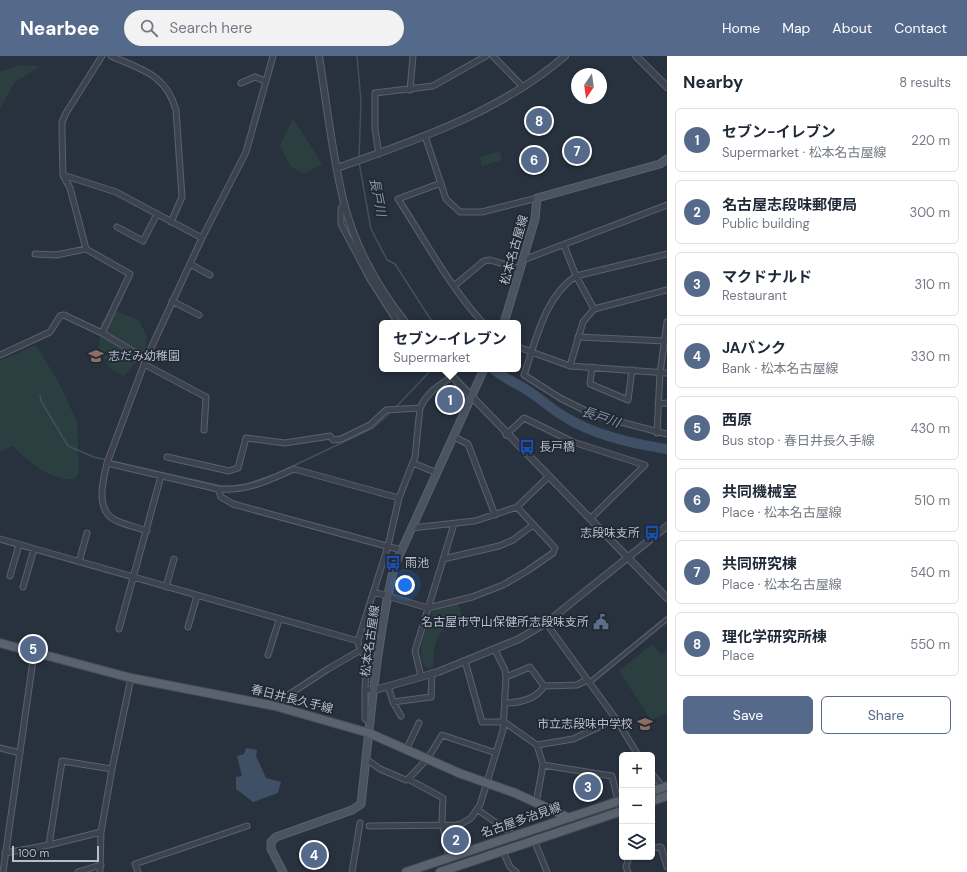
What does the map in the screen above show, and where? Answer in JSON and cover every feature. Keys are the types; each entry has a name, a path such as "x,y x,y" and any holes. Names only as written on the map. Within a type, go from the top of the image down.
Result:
{"main road":[{"path":"537,198 660,164 667,159"},
{"name":"松本名古屋線","path":"505,320 535,219 537,198"},
{"name":"松本名古屋線","path":"283,872 272,849 272,842 276,838 360,806 387,597 394,567 483,372"},
{"name":"春日井長久手線","path":"0,643 131,678 275,706 369,732 487,784 515,794 567,817"},
{"path":"655,789 665,786"},
{"path":"655,800 667,796"},
{"name":"名古屋多治見線","path":"406,872 567,817 619,801"},
{"name":"名古屋多治見線","path":"440,872 454,870 534,840 619,814"}],"street":[{"path":"111,56 150,74 162,82 173,100 177,118 182,197 171,222"},
{"path":"147,531 115,520 106,510 101,498 101,490 108,460 145,361 202,238 246,152 273,56"},
{"path":"319,56 344,204 364,256 376,279 404,320"},
{"path":"410,90 412,56"},
{"path":"379,154 375,129 375,93 410,90 433,86 486,56"},
{"path":"493,56 522,86"},
{"path":"337,168 379,154 475,114 522,86 565,56"},
{"path":"636,56 667,87"},
{"path":"86,249 70,188 63,175 62,122 99,57"},
{"path":"241,83 256,77 265,81"},
{"path":"425,136 446,199 460,212 482,212 537,198"},
{"path":"63,175 116,192 202,238"},
{"path":"440,183 398,199 454,286 470,309 480,320"},
{"path":"344,204 341,208 341,224 370,279 396,320"},
{"path":"522,260 667,205"},
{"path":"117,227 143,241 157,214"},
{"path":"564,245 576,276 594,309"},
{"path":"35,254 56,255 86,249 130,274 102,333"},
{"path":"667,254 576,276 564,283 545,312 524,375 560,398 594,415 667,434"},
{"path":"454,286 484,261 490,260 520,269"},
{"path":"190,264 210,275"},
{"path":"570,366 584,322 594,309 667,290"},
{"path":"172,301 199,315"},
{"path":"0,355 50,332 60,316 64,315 102,333 145,361 206,397 204,430"},
{"path":"657,432 660,372 667,322"},
{"path":"578,337 665,341"},
{"path":"521,348 570,366 667,373"},
{"path":"592,367 590,384 628,400 632,370"},
{"path":"446,372 471,396 506,435 667,598"},
{"path":"371,722 365,719 365,664 364,656 359,651 358,641 388,546 400,498 413,462 420,408 425,399 433,390 450,377"},
{"path":"658,404 667,403"},
{"path":"167,457 228,471 238,468 246,438 285,443 330,436 333,440 370,425 386,410 420,408"},
{"path":"506,435 524,418 573,442 644,465 590,519"},
{"path":"454,437 468,444 495,515"},
{"path":"108,460 161,476 218,489 236,490 250,487 294,469 400,498"},
{"path":"413,462 437,473"},
{"path":"119,629 161,476"},
{"path":"411,528 475,521 517,508 548,477"},
{"path":"218,489 221,497 233,504 401,550"},
{"path":"374,592 428,608 472,597 503,585 553,553 555,548 517,508"},
{"path":"421,676 415,651 454,524"},
{"path":"443,559 499,546 513,540 533,525"},
{"path":"365,689 375,690 432,674 495,650 546,623 628,557 666,530"},
{"path":"79,562 88,533"},
{"path":"0,539 278,620 358,641"},
{"path":"10,576 19,545"},
{"path":"23,587 34,549"},
{"path":"166,588 174,559"},
{"path":"188,627 197,596"},
{"path":"544,686 577,685 589,681 667,619"},
{"path":"268,655 278,620"},
{"path":"546,623 616,719 636,752"},
{"path":"369,826 443,826 461,824 478,810 487,784 504,722 506,677 505,670 495,650"},
{"path":"275,706 279,701 359,651"},
{"path":"3,872 3,852 20,754 34,653"},
{"path":"465,661 482,722 504,722 537,746 543,765 536,803"},
{"path":"506,677 530,667 544,686"},
{"path":"393,702 431,698 432,674"},
{"path":"100,872 101,832 112,768 131,678"},
{"path":"388,686 393,702 401,716"},
{"path":"506,703 520,703 541,691 544,686"},
{"path":"537,746 573,739 616,719"},
{"path":"407,748 419,723"},
{"path":"408,779 428,758 442,735 496,753"},
{"path":"0,748 20,754"},
{"path":"49,845 62,760 112,768"},
{"path":"366,760 380,769 406,780 408,779 443,798 443,826 449,858"},
{"path":"543,765 612,776 619,798"},
{"path":"655,777 665,786"},
{"path":"478,810 515,836"},
{"path":"352,872 360,823"},
{"path":"138,872 135,864 247,826"},
{"path":"3,852 49,845 101,832"},
{"path":"534,840 547,872"},
{"path":"655,848 661,847 667,867"},
{"path":"503,851 510,867 516,872"},
{"path":"628,872 626,867 629,860"},
{"path":"78,872 100,865"}],"green space":[{"path":"19,65 40,66 14,83 0,109 0,72"},
{"path":"293,118 322,164 304,174 290,166 280,146"},
{"path":"500,151 502,160 482,166 480,157"},
{"path":"116,311 139,320 147,337 144,358 133,365 124,376 109,368 99,348 101,321"},
{"path":"36,345 60,385 77,422 79,472 75,479 66,479 49,474 33,464 12,446 0,452 0,361"},
{"path":"456,604 459,605 462,619 445,629 438,637 433,667 427,668 423,663 421,649 425,632 433,611"},
{"path":"652,644 662,655 667,651 667,713 651,720 619,671"}],"water":[{"path":"246,748 257,750 256,756 266,778 281,782 278,793 253,802 236,789 236,777 242,776 237,756 244,754"}],"waterway":[{"name":"長戸川","path":"357,56 361,101 359,158"},
{"name":"長戸川","path":"359,162 371,229 387,260 395,264 431,320"},
{"path":"396,407 429,372"},
{"name":"長戸川","path":"497,372 532,393 560,414 588,429 614,438 667,449"},
{"path":"40,395 41,401 68,446 94,457 221,486 246,484 276,474 373,428 392,411"}],"place":[{"name":"理化学研究所棟","path":"539,121"},
{"name":"共同研究棟","path":"577,151"},
{"name":"共同機械室","path":"534,160"},
{"name":"志だみ幼稚園","path":"96,356"},
{"name":"セブン-イレブン","path":"450,400"},
{"name":"長戸橋","path":"527,447"},
{"name":"志段味支所","path":"652,533"},
{"name":"雨池","path":"393,563"},
{"name":"名古屋市守山保健所志段味支所","path":"601,622"},
{"name":"西原","path":"33,649"},
{"name":"市立志段味中学校","path":"645,724"},
{"name":"マクドナルド","path":"588,787"},
{"name":"名古屋志段味郵便局","path":"456,840"},
{"name":"JAバンク","path":"314,855"}]}
